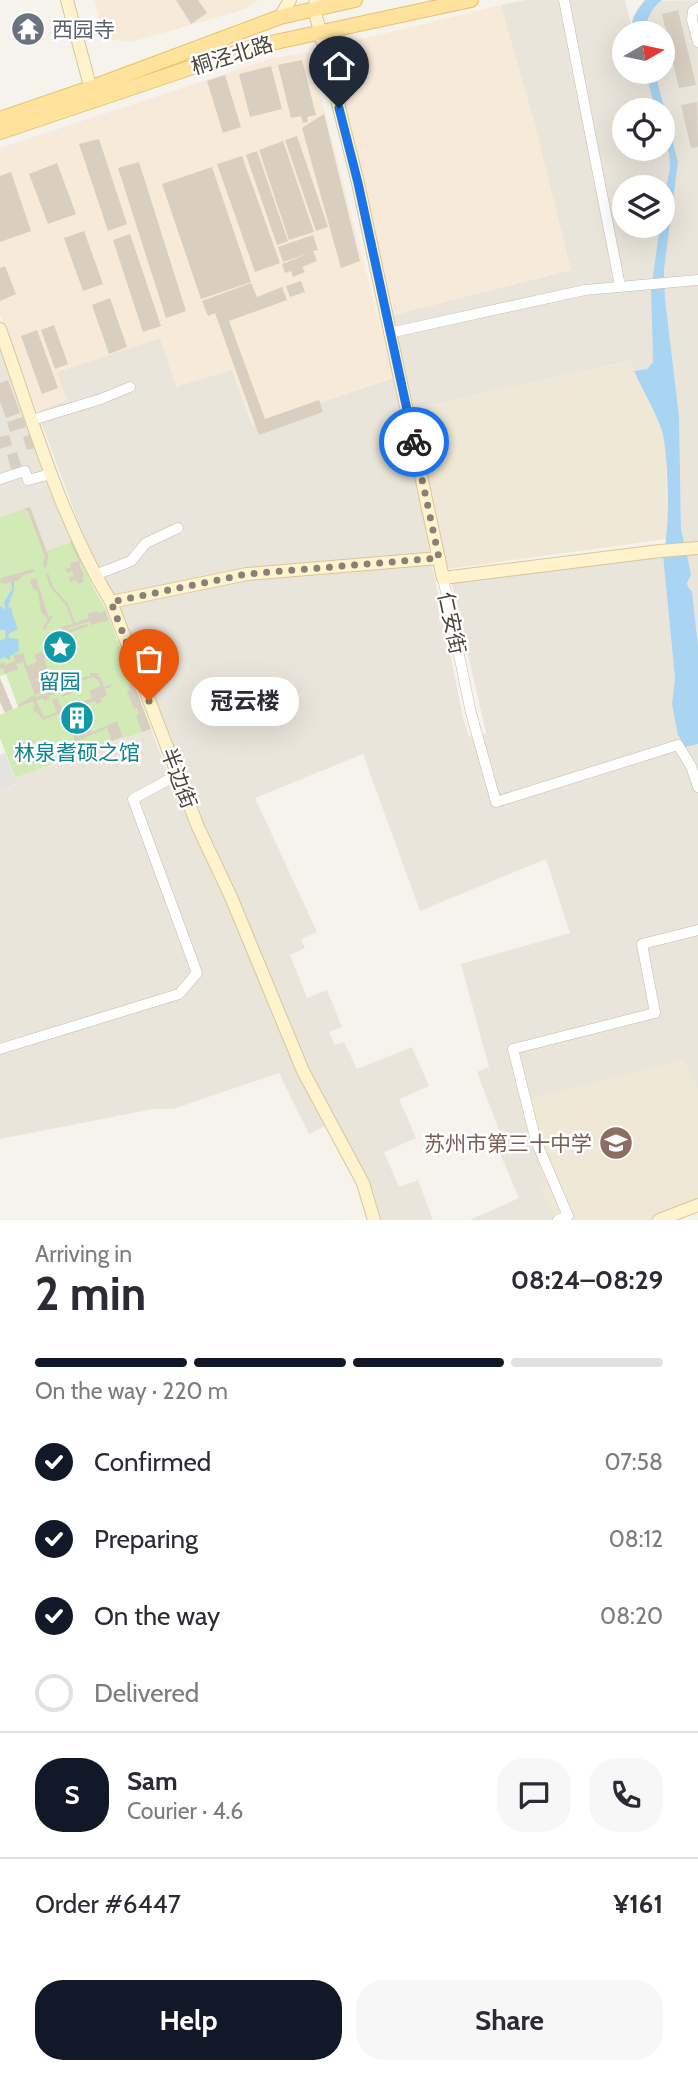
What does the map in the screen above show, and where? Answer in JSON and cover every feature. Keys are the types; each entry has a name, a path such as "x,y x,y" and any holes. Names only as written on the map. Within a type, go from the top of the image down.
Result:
{"main road":[{"name":"桐泾北路","path":"0,132 280,17 315,4 355,0"},
{"name":"桐泾北路","path":"0,119 252,47 471,0"}],"street":[{"path":"67,0 92,94"},
{"path":"280,17 290,0"},
{"path":"564,0 620,286"},
{"name":"仁安街","path":"315,4 319,32 358,183 471,713 496,802 678,745 691,766 698,788"},
{"path":"698,8 693,11 692,20 698,42"},
{"path":"390,333 585,290 698,280"},
{"name":"半边街","path":"0,329 51,474 95,575 111,602 198,827 231,897 303,1072 363,1183 374,1220"},
{"path":"32,420 101,399 130,387"},
{"path":"0,479 25,471 28,480 51,474"},
{"path":"95,575 131,561 146,543 178,528"},
{"path":"443,578 695,548"},
{"path":"111,602 247,574 439,558"},
{"path":"0,1049 179,994 197,972 133,799 177,775"},
{"path":"558,1220 568,1216 536,1141 513,1049 655,1013 642,944 698,930"},
{"path":"659,1220 698,1205"}],"shaded area":[{"path":"94,0 259,0 246,9 131,42 105,39"},
{"path":"525,0 625,0 630,21 612,21 612,84 648,84 653,98 612,98 612,161 670,161 669,175 612,175 612,238 658,238 651,289 653,362 647,369 634,371 629,361 414,409 393,315 571,270 501,5"},
{"path":"698,0 698,647 687,582 690,574 681,529 679,416 664,270 668,238 675,238 678,162 675,150 675,98 662,98 658,84 676,84 676,21 648,21 651,12 661,1"},
{"path":"501,5 535,125 571,270 393,315 329,47"},
{"path":"309,52 394,378 252,426 232,370 176,387 160,338 57,372 67,400 37,411 0,314 0,148 270,59"},
{"path":"160,338 232,370 252,425 394,378 422,498 430,556 247,570 112,598 95,567 37,411 67,400 56,372"},
{"path":"0,343 77,540 46,551 30,508 0,517"},
{"path":"630,361 661,428 666,447 667,539 448,569 444,562 414,409"},
{"path":"663,556 675,678 672,704 685,747 698,744 698,1090 683,1060 521,1101 546,1186 541,1189 557,1220 470,1220 519,1198 493,1137 500,1133 477,1072 489,1067 461,964 570,933 546,859 420,911 363,754 255,798 317,932 301,939 305,948 290,955 307,998 327,990 342,1027 329,1032 335,1045 344,1042 357,1069 412,1047 429,1086 399,1099 416,1138 384,1152 399,1187 418,1180 433,1220 367,1220 362,1200 371,1197 333,1122 309,1134 279,1073 173,1109 153,1109 0,1139 0,790 16,785 15,778 151,729 169,777 216,882 255,960 199,826 116,608 250,577 432,564 469,737 486,733 451,580"},
{"path":"5,753 17,784 0,790 0,755"},
{"name":"苏州市第三十中学","path":"683,1060 698,1090 698,1202 651,1220 557,1220 540,1190 546,1186 520,1101"}],"green space":[{"name":"留园","path":"30,507 46,551 77,540 92,585 106,610 151,729 15,778 0,738 0,715 18,707 6,674 0,676 0,517"}],"water":[{"path":"645,0 662,0 648,21 633,21"},
{"path":"648,84 658,84 662,98 653,98"},
{"path":"675,150 678,162 675,185 675,175 669,175 670,161 675,161"},
{"path":"658,238 668,238 664,270 665,298 679,416 681,529 691,574 687,583 692,592 698,647 698,744 685,747 678,735 672,704 675,678 663,556 668,512 664,443 662,431 634,371 647,369 653,362 651,289"},
{"path":"11,580 14,580 14,590 8,606 12,609 18,629 8,635 9,638 18,639 19,651 10,656 10,660 4,657 0,659 0,640 5,639 6,631 0,631 0,606 6,610 4,602 12,589"}],"building":[{"path":"176,0 198,0 207,13 191,24"},
{"path":"678,10 696,85 679,88 676,75 676,21 664,21 662,14"},
{"path":"302,60 316,115 307,117 308,122 303,123 301,116 291,118 278,65"},
{"path":"271,66 282,109 250,117 239,74"},
{"path":"225,75 241,127 223,133 207,81"},
{"path":"697,102 698,147 691,148 681,105"},
{"path":"324,114 360,261 341,268 302,128"},
{"path":"297,136 328,227 316,231 285,140"},
{"path":"99,139 127,224 108,231 79,144"},
{"path":"283,141 314,232 289,240 259,150"},
{"path":"257,151 288,241 277,245 246,155"},
{"path":"242,156 280,263 255,272 217,164"},
{"path":"139,162 186,311 166,318 118,168"},
{"path":"57,163 76,214 48,224 29,174"},
{"path":"212,167 251,282 201,299 162,184"},
{"path":"11,172 31,231 0,242 0,176"},
{"path":"84,231 103,284 83,291 64,238"},
{"path":"130,234 161,326 143,332 113,240"},
{"path":"313,235 318,250 313,251 317,261 302,267 305,272 293,277 291,271 285,273 282,264 310,253 283,262 278,247"},
{"path":"5,266 16,294 0,301 0,268"},
{"path":"301,281 305,292 290,297 286,286"},
{"path":"251,283 257,297 282,287 287,300 229,321 265,419 319,400 323,412 259,435 215,313 208,316 202,301"},
{"path":"110,298 127,347 109,354 92,305"},
{"path":"54,325 68,364 55,369 41,330"},
{"path":"37,330 58,388 42,394 21,336"},
{"path":"8,380 20,413 6,418 0,402 0,383"},
{"path":"23,417 26,427 10,432 7,422"},
{"path":"31,434 36,448 27,450 23,437"},
{"path":"9,435 12,445 0,449 0,437"},
{"path":"17,452 22,468 12,472 7,455"},
{"path":"30,507 48,555 47,566 44,568 45,557 28,511 24,509"},
{"path":"77,540 82,562 79,564 84,576 84,582 78,584 76,580 70,582 69,578 74,576 72,571 67,573 65,569 71,567 70,563 79,561 70,542"},
{"path":"33,569 34,572 23,575 19,580 5,584 0,582 1,578"},
{"path":"48,573 53,587 68,604 75,623 89,618 87,614 97,611 105,611 109,620 91,625 90,621 67,629 87,624 88,626 67,634 73,650 63,653 61,664 58,645 50,648 47,638 57,634 62,650 70,648 61,627 73,624 66,605 50,587 46,574"},
{"path":"36,578 49,618 53,616 44,631 43,627 48,620 41,612 38,592 33,589 30,580"},
{"path":"44,651 47,658 44,659 55,688 62,685 63,688 51,692 50,689 35,695 23,662 16,664 18,669 5,674 3,668 0,669 0,664 15,661 13,655 23,653 27,666 37,662 34,655"},
{"path":"63,671 68,677 76,679 90,676 90,673 98,673 97,676 101,678 104,687 112,684 105,689 107,696 100,698 102,702 97,704 95,701 81,706 92,732 117,721 123,737 112,741 107,728 75,742 63,712 43,720 35,713 33,701 19,707 18,704 28,698 56,690 50,698 36,701 44,717 57,712 52,700 57,698 62,710 92,698 89,691 101,686 93,677 81,681 66,678 60,683 58,681 64,675"},
{"path":"0,678 13,709 5,713 0,702"},
{"path":"133,682 151,729 142,732 136,715 139,714 137,708 134,709 127,691 131,690 128,684"},
{"path":"74,684 77,691 62,697 62,689"}],"way so far":[{"path":"149,701 111,602 247,574 439,558 414,442"}],"place":[{"name":"西园寺","path":"28,29"},
{"name":"留园","path":"60,647"},
{"name":"冠云楼","path":"149,701"},
{"name":"林泉耆硕之馆","path":"77,718"},
{"name":"苏州市第三十中学","path":"616,1143"}],"route":[{"path":"339,108 358,183 414,442"}]}
